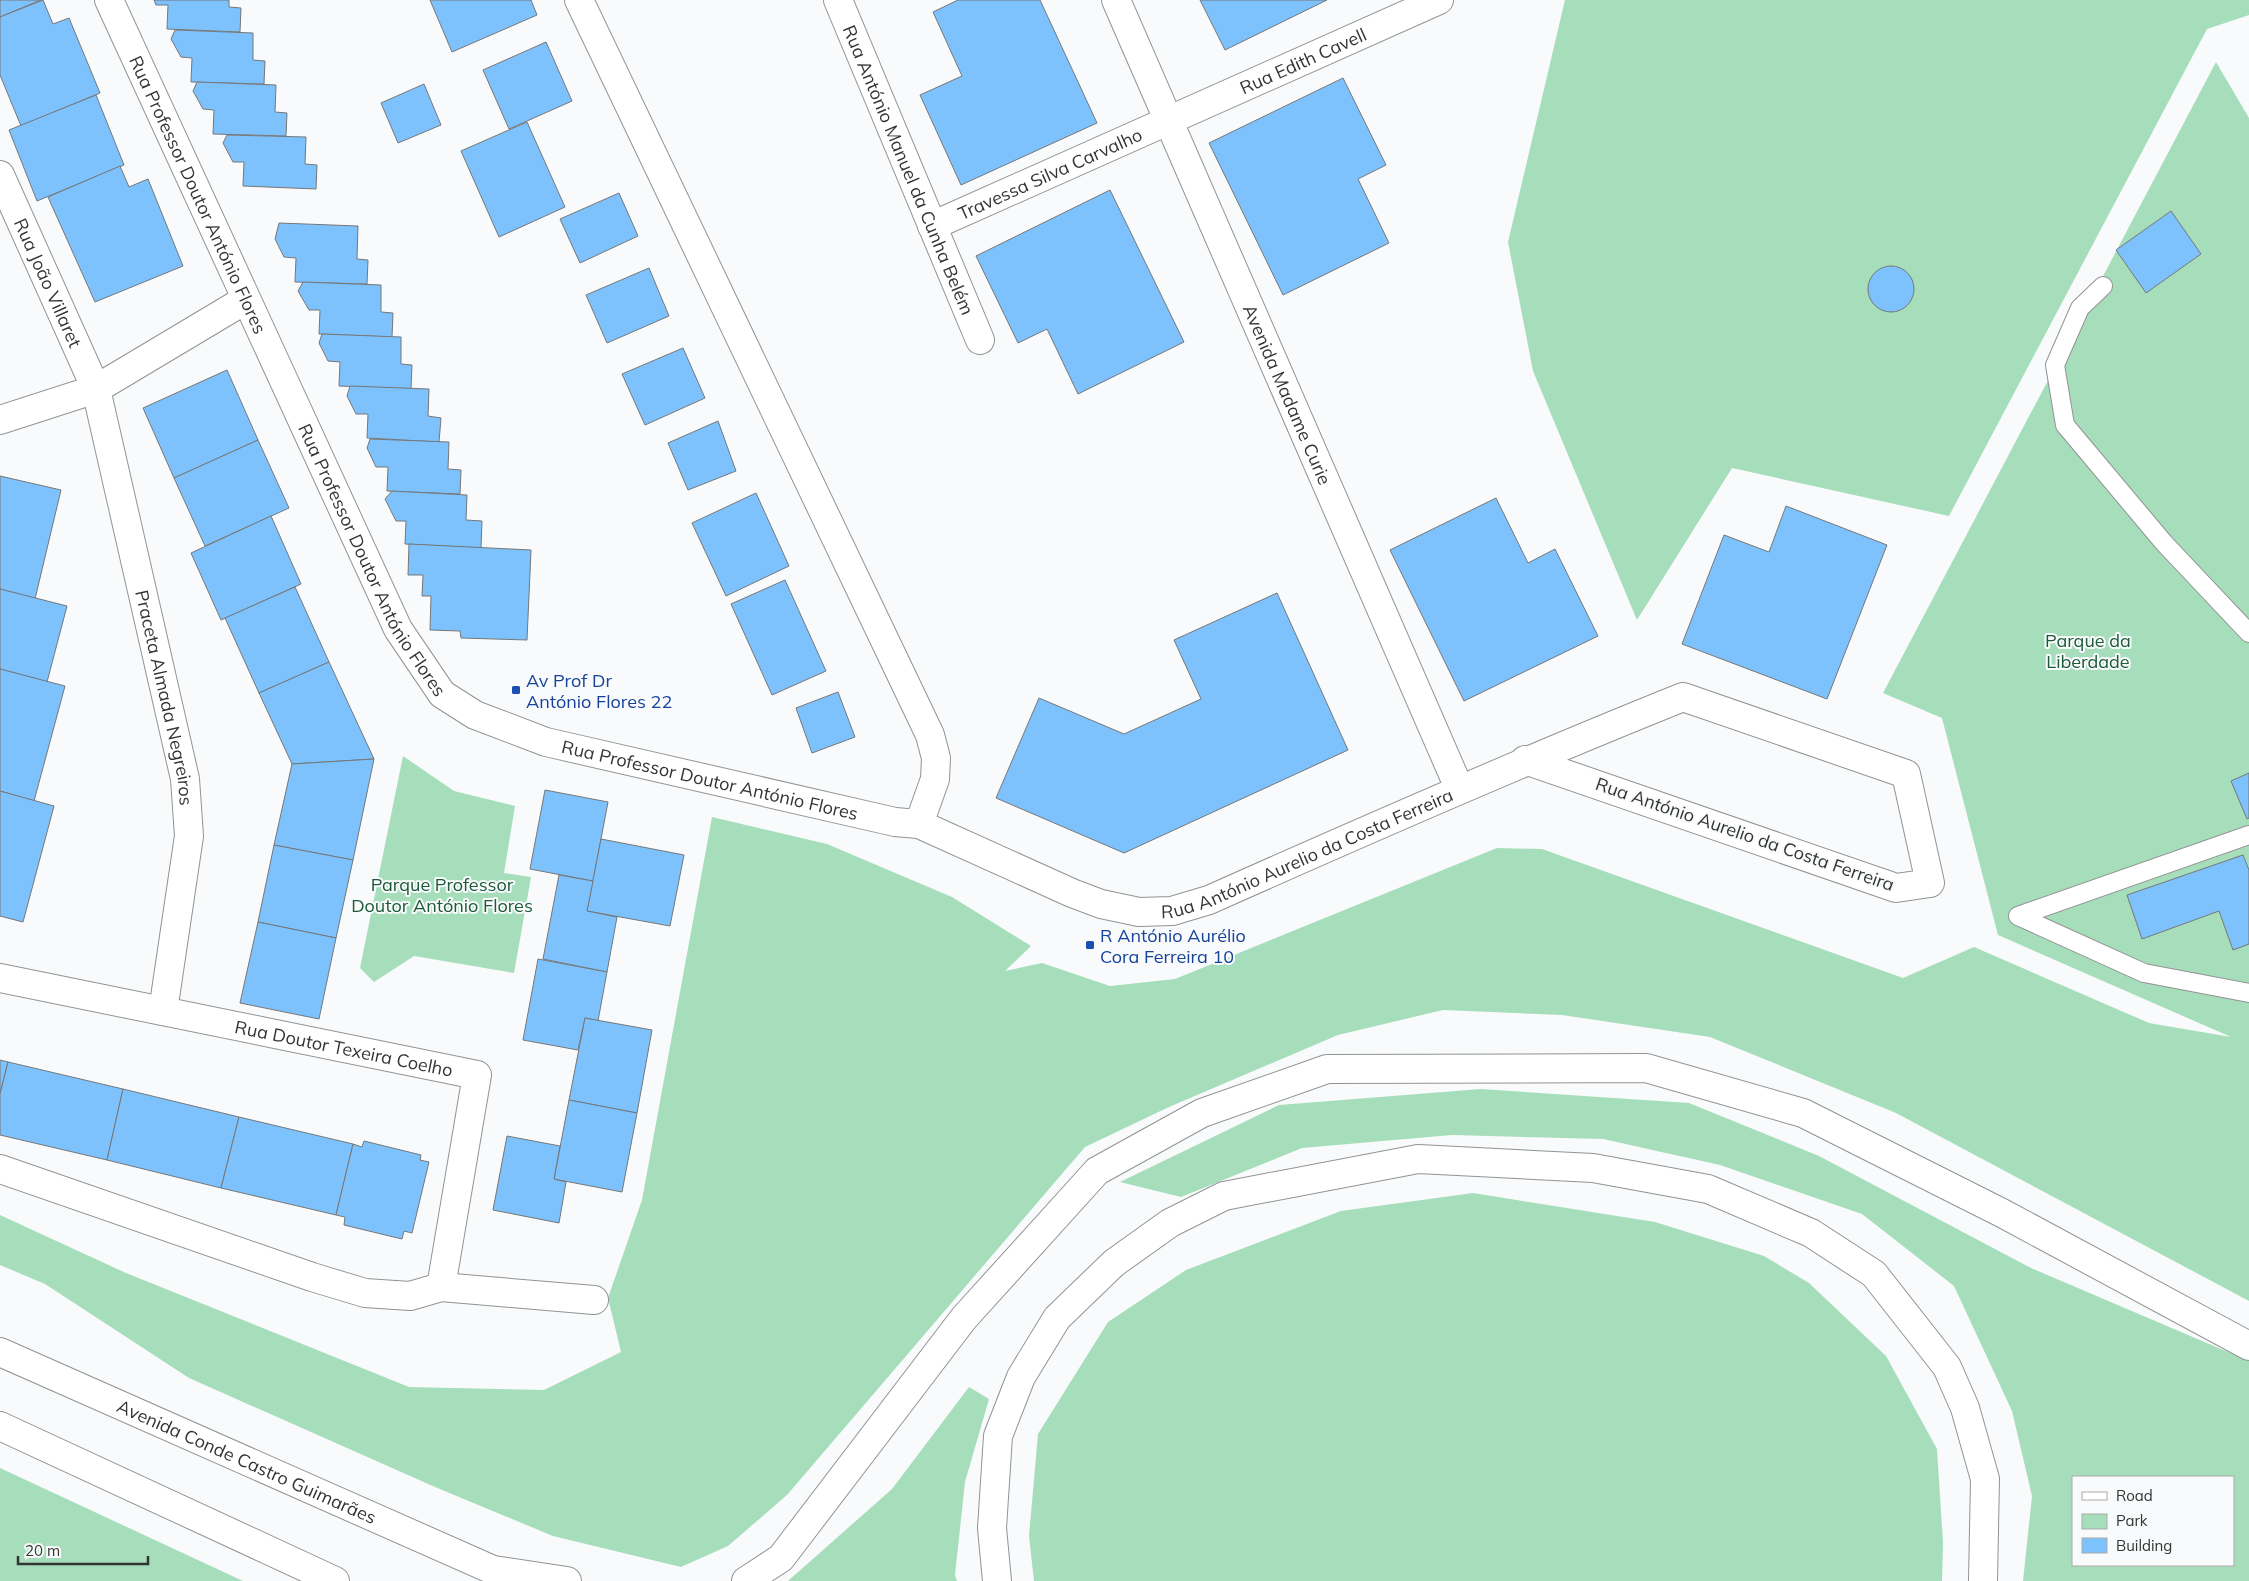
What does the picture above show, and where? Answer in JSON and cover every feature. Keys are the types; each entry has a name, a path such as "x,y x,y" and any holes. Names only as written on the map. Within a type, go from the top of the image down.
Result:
{"main road":[{"name":"Rua Professor Doutor António Flores","path":"109,0 245,300 398,629 442,694 476,715 546,742 895,822 919,824"},
{"path":"579,0 930,735 936,758 935,779 919,824"},
{"name":"Rua António Manuel da Cunha Belém","path":"838,0 980,340"},
{"name":"Avenida Madame Curie","path":"1116,0 1459,788"},
{"name":"Rua Edith Cavell","path":"1167,119 1439,0"},
{"name":"Travessa Silva Carvalho","path":"932,226 1167,119"},
{"name":"Rua João Villaret","path":"0,175 96,389"},
{"path":"0,420 96,389 245,300"},
{"name":"Praceta Almada Negreiros","path":"96,389 185,779 189,836 164,1011"},
{"name":"Rua António Aurelio da Costa Ferreira","path":"919,824 1072,893 1101,904 1139,912 1172,911 1209,900 1459,788 1525,760 1683,697 1906,774 1930,883 1896,888 1525,760"},
{"name":"Rua Doutor Texeira Coelho","path":"0,978 477,1075 441,1287"},
{"path":"746,1581 781,1558 964,1318 1097,1172 1202,1113 1327,1069 1646,1068 1803,1113 2010,1218 2249,1346"},
{"path":"997,1581 992,1528 998,1436 1021,1377 1057,1318 1114,1263 1170,1223 1224,1196 1418,1159 1593,1168 1708,1189 1810,1233 1874,1274 1947,1367 1965,1408 1985,1479 1983,1581"},
{"path":"0,1169 312,1277 364,1293 410,1296 441,1287 594,1300"},
{"name":"Avenida Conde Castro Guimarães","path":"0,1352 518,1581"},
{"path":"0,1426 336,1581"},
{"path":"493,1570 567,1581"}],"lane":[{"path":"2103,286 2080,308 2055,365 2065,425 2164,544 2249,633"},
{"path":"2249,835 2018,916 2144,973 2249,993"}],"green space":[{"path":"1565,0 2249,0 2249,15 2207,29 1949,516 1732,468 1637,620 1533,371 1508,242"},
{"name":"Parque da Liberdade","path":"2216,62 2249,118 2249,1301 1896,1113 1710,1037 1562,1015 1443,1010 1338,1035 1169,1107 1085,1147 787,1495 728,1546 681,1567 553,1536 435,1487 189,1378 45,1284 0,1265 0,1215 126,1273 409,1387 544,1390 621,1352 608,1298 642,1200 712,817 827,844 952,897 1031,946 1005,971 1042,963 1110,986 1175,979 1497,848 1542,849 1903,978 1974,947 2149,1023 2231,1037 1998,935 1942,718 1883,693"},
{"name":"Parque Professor Doutor António Flores","path":"403,756 454,791 515,806 504,873 531,877 514,973 414,956 374,982 360,968"},
{"path":"1481,1089 1689,1103 1819,1156 2031,1268 2249,1361 2249,1581 2023,1581 2032,1496 2012,1411 1954,1286 1862,1214 1720,1165 1603,1139 1452,1135 1302,1148 1181,1197 1120,1182 1279,1105"},
{"path":"1473,1193 1655,1222 1764,1256 1809,1283 1886,1356 1937,1449 1943,1543 1942,1581 1034,1581 1029,1536 1038,1434 1108,1322 1186,1270 1341,1211"},
{"path":"969,1387 989,1399 965,1482 955,1575 957,1581 788,1581 892,1489"},
{"path":"0,1468 243,1581 0,1581"}],"building":[{"path":"0,0 41,0 0,17"},
{"path":"43,0 53,24 69,18 100,93 21,126 0,75 0,17"},
{"path":"154,0 229,0 229,7 241,8 240,32 167,29 168,5 156,5"},
{"path":"430,0 531,0 537,15 452,52"},
{"path":"958,0 1040,0 1097,123 961,185 920,95 962,76 933,12"},
{"path":"1200,0 1327,0 1225,50"},
{"path":"175,30 253,33 253,60 265,61 264,84 191,82 192,58 181,57 171,39"},
{"path":"546,42 572,101 509,129 483,70"},
{"path":"1343,78 1386,165 1358,179 1389,243 1283,295 1209,143"},
{"path":"197,82 276,85 275,112 287,113 286,136 213,134 214,110 203,109 193,91"},
{"path":"424,84 441,125 398,143 381,103"},
{"path":"96,95 124,165 37,201 9,130"},
{"path":"527,122 565,207 499,237 461,151"},
{"path":"227,135 306,137 305,164 317,165 316,189 243,186 244,162 233,162 223,143"},
{"path":"120,166 129,187 148,179 183,266 95,302 48,197"},
{"path":"1110,190 1184,342 1078,394 1047,329 1018,343 976,256"},
{"path":"619,193 638,236 580,263 560,219"},
{"path":"2171,211 2201,254 2146,293 2116,250"},
{"path":"279,223 358,226 357,259 368,260 367,284 295,282 296,258 284,257 275,239"},
{"path":"1896,266 1908,272 1913,280 1913,298 1908,306 1900,311 1886,312 1874,306 1869,298 1868,284 1874,272 1882,267"},
{"path":"649,268 669,316 607,343 586,295"},
{"path":"303,282 381,285 381,312 393,313 392,337 319,334 320,310 309,310 298,291"},
{"path":"322,334 401,337 401,364 412,365 411,389 339,386 340,362 328,361 319,343"},
{"path":"683,348 705,398 645,425 622,374"},
{"path":"227,370 258,440 174,478 143,408"},
{"path":"350,386 429,389 428,416 441,418 439,442 367,438 368,414 356,414 347,396"},
{"path":"718,421 736,471 688,490 668,443"},
{"path":"370,439 449,442 448,469 461,470 460,494 387,491 388,467 376,467 367,448"},
{"path":"258,440 289,508 205,546 174,478"},
{"path":"0,476 61,490 35,599 0,589"},
{"path":"392,491 467,495 466,520 482,521 481,548 405,544 406,521 396,521 385,499"},
{"path":"756,493 789,566 726,596 692,523"},
{"path":"1496,498 1528,563 1555,549 1598,636 1464,701 1390,550"},
{"path":"1786,506 1887,545 1827,699 1682,644 1724,535 1769,552"},
{"path":"271,516 301,584 221,620 191,553"},
{"path":"409,544 531,550 527,640 461,638 460,631 430,630 431,596 422,596 423,575 408,575"},
{"path":"785,580 826,671 772,695 731,604"},
{"path":"295,587 329,662 259,693 225,618"},
{"path":"0,589 67,606 47,682 0,669"},
{"path":"1277,593 1348,750 1124,853 996,798 1039,698 1124,734 1201,699 1174,640"},
{"path":"329,662 374,759 292,764 259,693"},
{"path":"0,669 65,686 34,801 0,791"},
{"path":"838,692 855,737 812,753 796,708"},
{"path":"374,759 353,860 274,845 292,764"},
{"path":"2249,773 2249,818 2247,819 2231,781"},
{"path":"545,790 608,802 593,881 530,869"},
{"path":"0,791 54,806 23,922 0,916"},
{"path":"601,839 684,855 670,926 587,911"},
{"path":"274,845 353,860 336,938 258,922"},
{"path":"2243,855 2249,870 2249,944 2233,950 2219,911 2142,939 2127,895"},
{"path":"559,875 593,881 587,911 617,917 607,972 543,959"},
{"path":"258,922 336,938 319,1019 240,1003"},
{"path":"538,959 607,972 598,1021 585,1018 578,1050 523,1040"},
{"path":"585,1018 652,1030 637,1113 569,1100"},
{"path":"0,1060 8,1062 0,1094"},
{"path":"8,1062 123,1089 107,1160 0,1135 0,1094"},
{"path":"123,1089 239,1117 221,1188 107,1160"},
{"path":"569,1100 637,1113 622,1192 554,1179"},
{"path":"239,1117 353,1144 336,1215 221,1188"},
{"path":"507,1136 560,1146 554,1179 566,1182 559,1223 493,1210"},
{"path":"364,1141 421,1155 420,1160 429,1162 412,1233 404,1231 402,1239 344,1225 345,1217 336,1215 353,1144 362,1147"}],"place":[{"name":"Av Prof Dr António Flores 22","path":"516,690"},
{"name":"R António Aurélio Cora Ferreira 10","path":"1090,945"}]}
